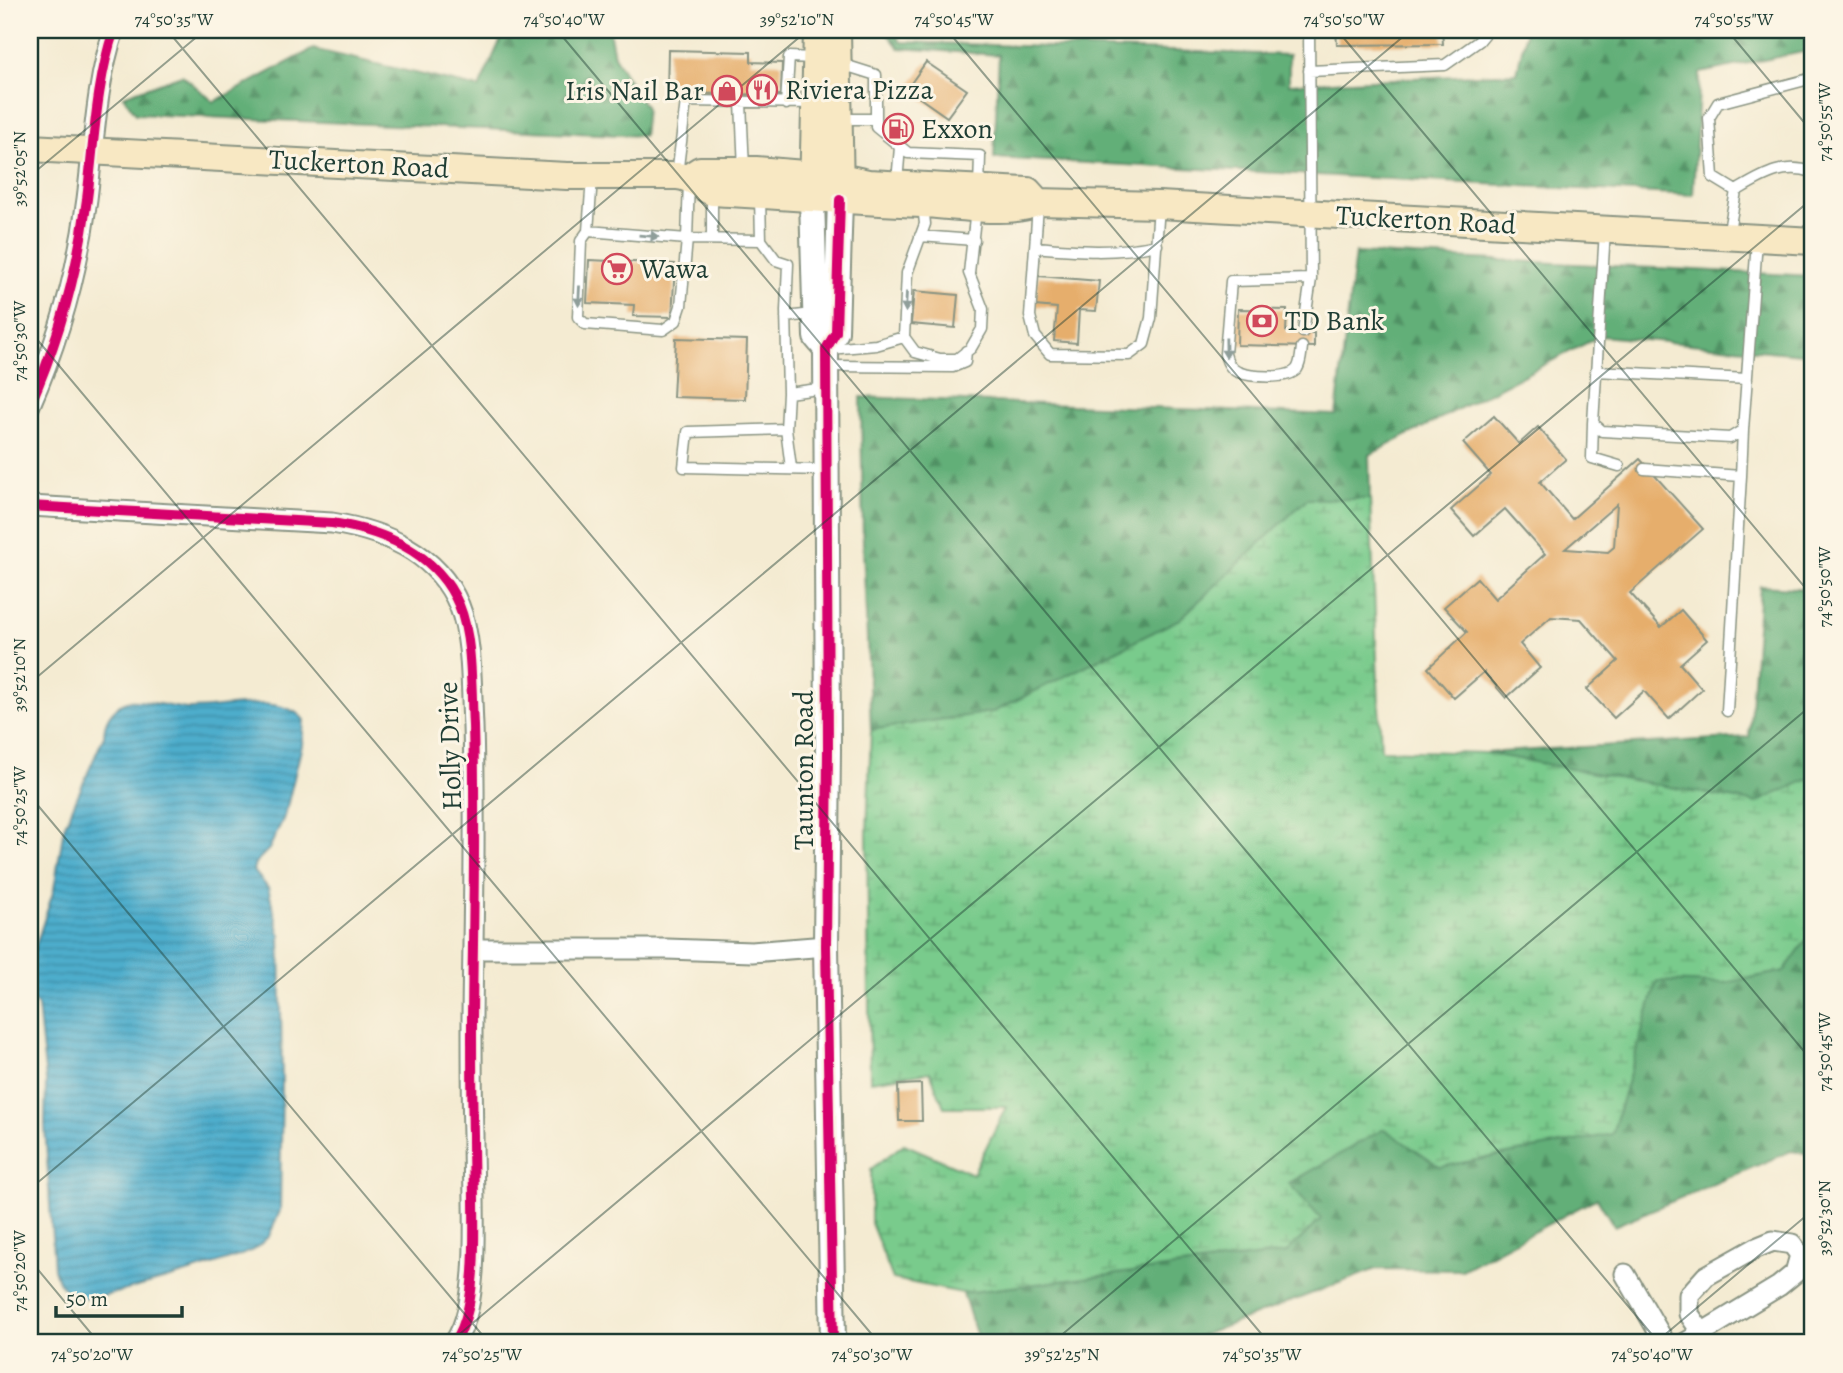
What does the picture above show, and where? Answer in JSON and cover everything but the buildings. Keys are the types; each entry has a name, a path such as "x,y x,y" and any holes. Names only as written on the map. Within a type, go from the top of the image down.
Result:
{"main road":[{"path":"817,30 828,60 839,120 840,189"},
{"path":"813,187 817,103 837,30"},
{"name":"Tuckerton Road","path":"30,148 567,176 593,174 683,177 700,170 744,169 813,187 840,189 922,204 977,198"},
{"name":"Tuckerton Road","path":"683,177 712,192 760,195 813,187"},
{"name":"Tuckerton Road","path":"840,189 867,183 897,183 1027,209 1038,202 1159,205 1813,241"}],"street":[{"path":"30,405 67,307 87,201 108,47 114,30"},
{"name":"Taunton Road","path":"813,187 814,314 816,337 826,368"},
{"name":"Taunton Road","path":"833,1343 826,946 826,368 835,332 840,189"},
{"name":"Holly Drive","path":"30,506 352,526 408,546 426,561 452,591 465,625 470,666 475,806 472,1015 475,1195 473,1274 466,1318 454,1343"},
{"path":"474,949 752,952 826,946"},
{"path":"1773,1241 1792,1244 1800,1255 1794,1273 1779,1286 1693,1338 1689,1295 1706,1276 1773,1241"},
{"path":"1625,1274 1665,1343"}],"lane":[{"path":"1303,332 1311,279 1309,30"},
{"path":"1309,71 1445,65 1479,41 1488,30"},
{"path":"786,104 789,57 828,60 876,75 876,127 900,148 908,153 980,156 969,273 983,309 982,329 971,348 957,359 940,359 915,352 904,337 907,273 925,224 922,204"},
{"path":"1736,191 1713,177 1709,118 1718,103 1813,78"},
{"path":"593,174 588,231 580,241 578,317 585,324 663,330 676,321 681,306 687,239 683,177 685,101 817,103"},
{"path":"741,103 744,169"},
{"path":"839,120 876,119"},
{"path":"897,183 900,148"},
{"path":"1736,191 1772,171 1813,172"},
{"path":"1728,236 1736,191"},
{"path":"712,192 712,239"},
{"path":"760,195 761,240 776,260 788,264 813,260"},
{"path":"1038,202 1030,316 1034,336 1050,354 1129,355 1144,344 1152,318 1159,205"},
{"path":"1605,230 1592,458 1619,466"},
{"path":"588,231 687,239 761,240"},
{"path":"920,236 974,240"},
{"path":"1727,711 1757,237"},
{"path":"1036,247 1093,252 1127,251 1157,245"},
{"path":"788,264 786,429 791,468"},
{"path":"1301,347 1298,367 1287,376 1239,372 1231,368 1225,353 1231,281 1311,279"},
{"path":"786,317 814,314"},
{"path":"788,393 826,368 876,345 904,337"},
{"path":"826,368 953,367 965,362 966,351"},
{"path":"1596,371 1747,379"},
{"path":"1593,423 1602,431 1730,438 1743,430"},
{"path":"786,429 688,432 684,467 827,470"},
{"path":"1644,469 1741,476"}],"green space":[{"path":"505,30 609,30 614,56 646,108 643,136 136,114 123,96 182,75 214,102 313,49 479,88"},
{"path":"885,30 892,30 901,42 1289,55 1289,84 1517,73 1526,30 1813,30 1813,50 1700,73 1693,195 994,158 999,55 899,48"},
{"path":"1355,253 1813,276 1813,355 1600,336 1369,455 1370,499 1307,499 1180,619 993,712 871,730 863,547 861,397 1336,415"},
{"path":"1307,499 1370,499 1381,750 1485,753 1756,803 1813,777 1813,930 1784,971 1725,983 1657,981 1612,1134 1440,1167 1384,1129 1289,1183 1321,1219 1286,1253 962,1293 893,1279 871,1223 871,1169 904,1144 973,1174 1006,1107 944,1107 930,1072 870,1081 867,834 871,730 993,712 1180,619"},
{"path":"1760,586 1813,589 1813,777 1757,803 1485,753 1749,737"},
{"path":"1813,930 1813,1154 1791,1151 1614,1226 1597,1198 1462,1270 1376,1269 1182,1343 979,1343 963,1293 1286,1253 1289,1184 1384,1128 1440,1167 1612,1134 1657,981 1725,983 1784,971"}],"water":[{"path":"127,701 187,709 265,704 294,711 304,720 302,745 285,815 269,849 255,863 253,870 268,888 280,935 280,1211 269,1236 254,1250 162,1281 95,1298 83,1298 72,1295 64,1288 54,1269 45,1125 46,1081 38,1006 30,998 30,964 54,889 64,827 104,736 108,720 118,707"}],"cycle path":[{"path":"30,405 50,355 73,278 87,199 99,92 114,30"},
{"path":"833,1343 826,946 826,349 836,332 840,200"},
{"path":"30,506 332,523 351,527 389,539 423,558 437,571 459,605 469,649 473,726 474,1238 470,1300 463,1327 454,1343"}],"place":[{"name":"Riviera Pizza","path":"762,90"},
{"name":"Iris Nail Bar","path":"727,91"},
{"name":"Exxon","path":"898,129"},
{"name":"Wawa","path":"617,269"},
{"name":"TD Bank","path":"1262,321"}]}
